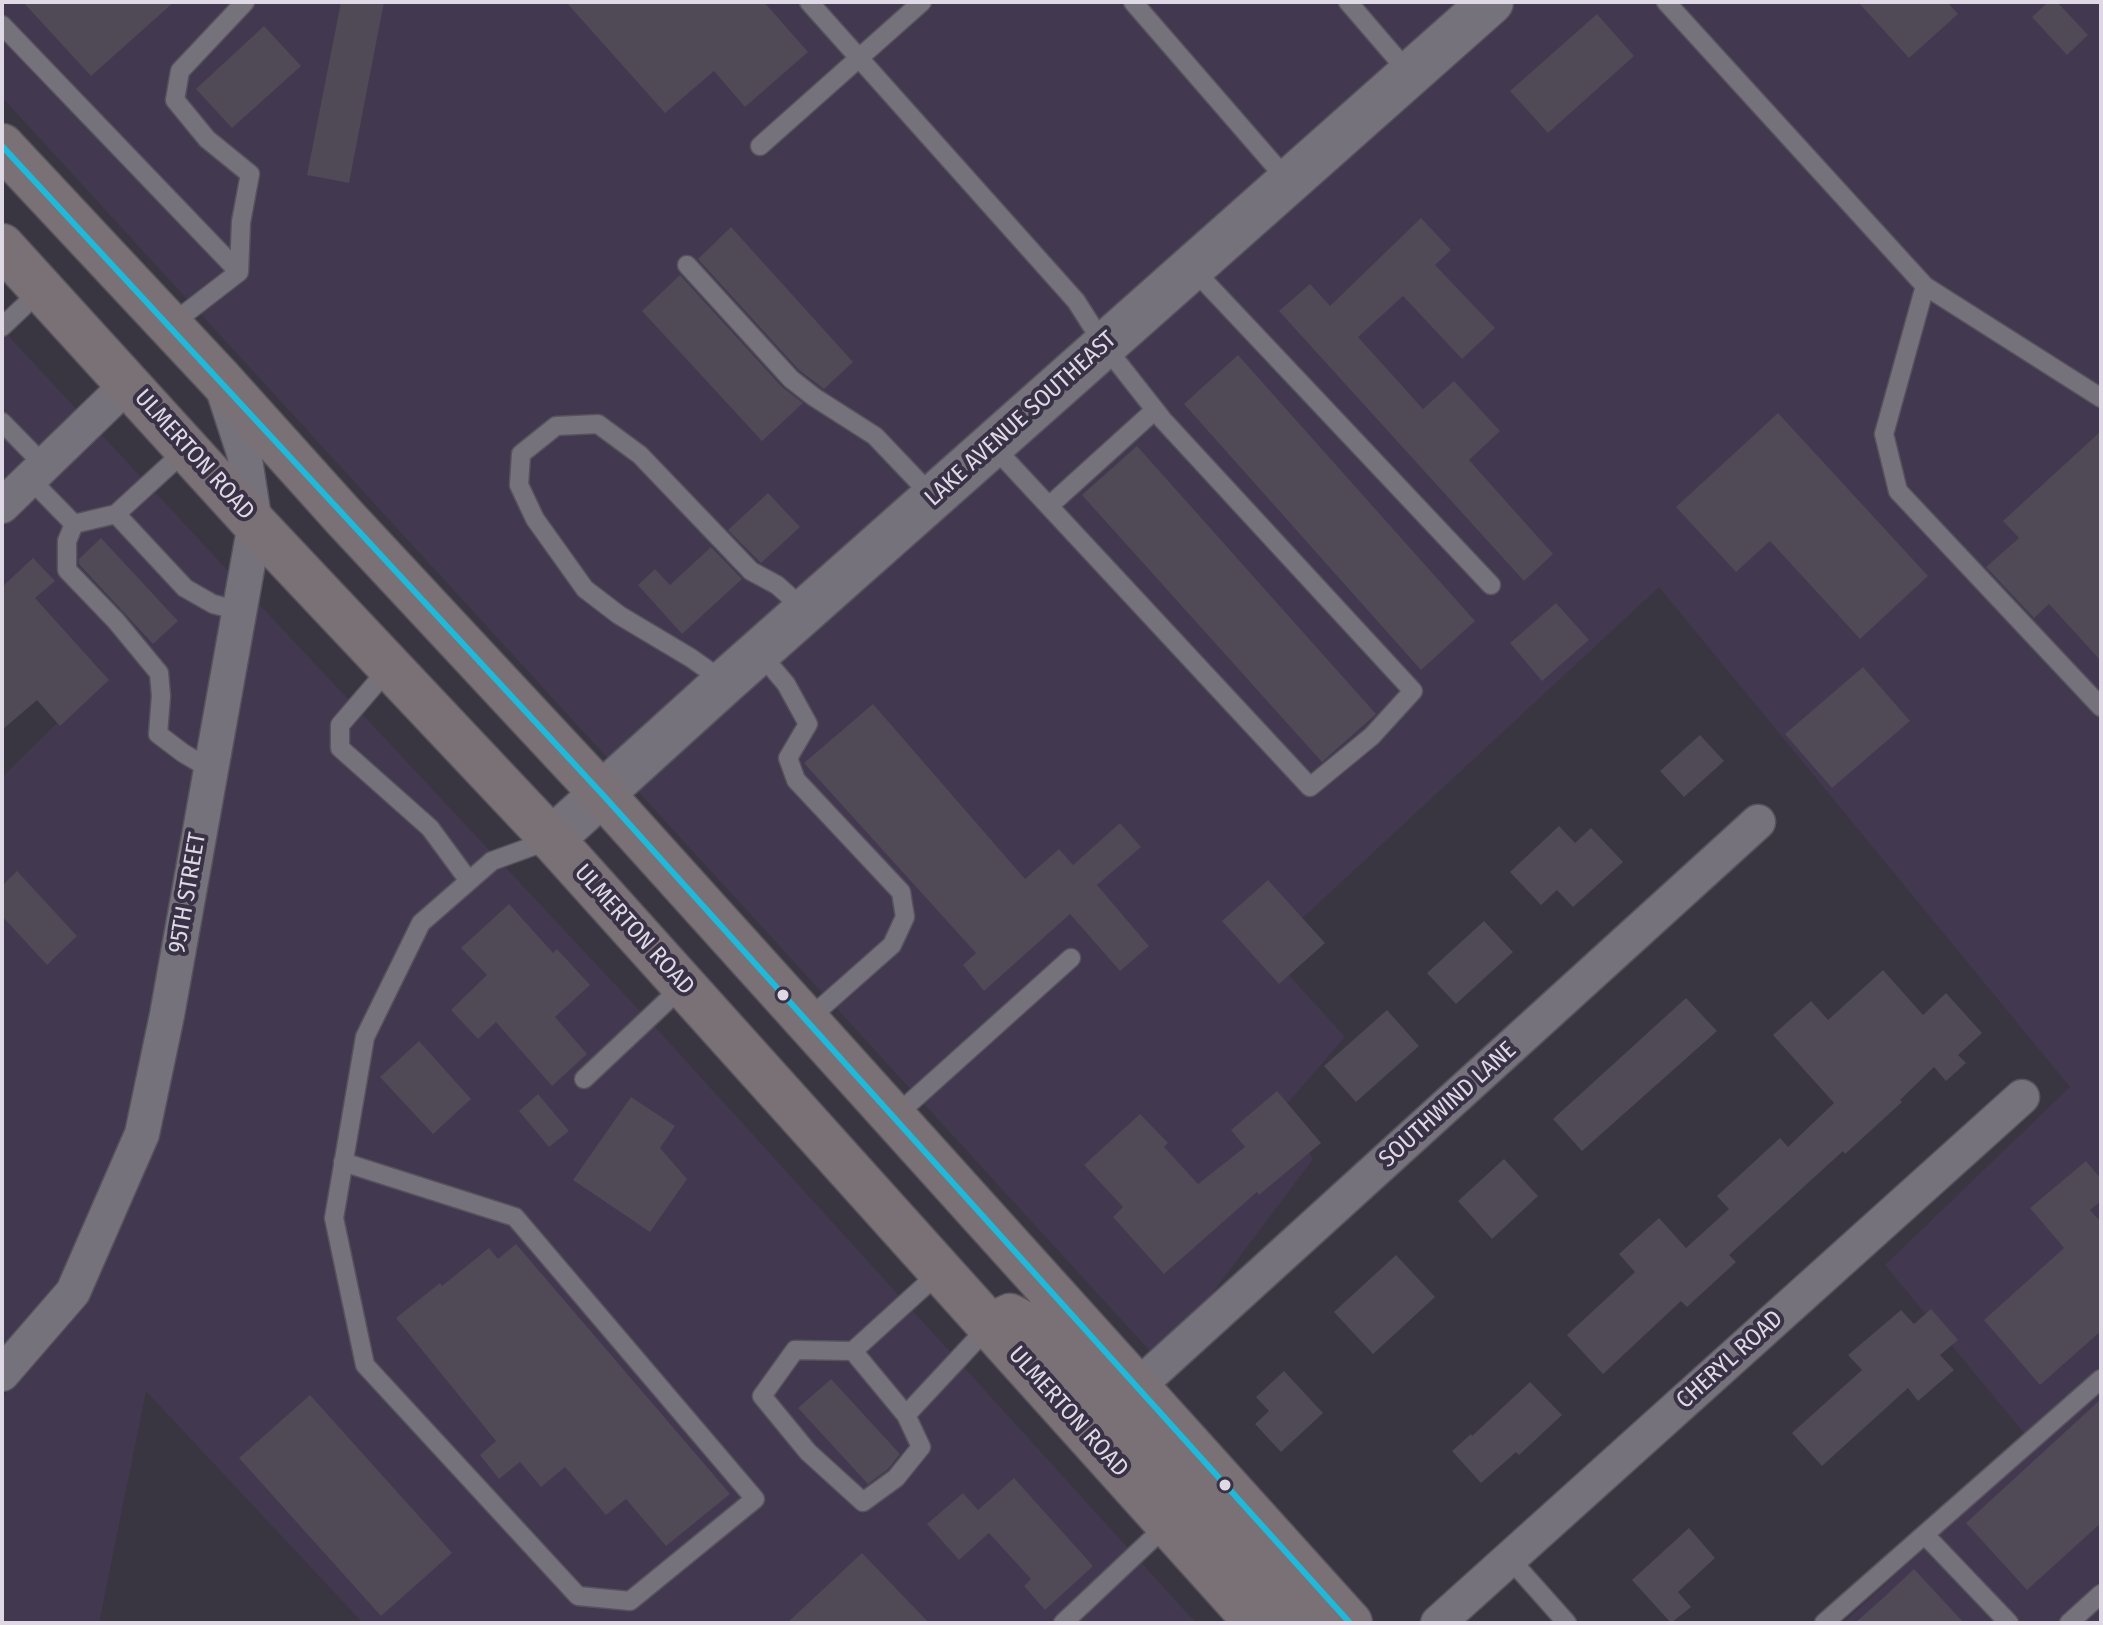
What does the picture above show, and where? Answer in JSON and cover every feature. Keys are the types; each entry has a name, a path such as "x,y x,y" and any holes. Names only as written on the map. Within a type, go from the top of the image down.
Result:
{"main road":[{"path":"2,146 603,795 1350,1623"},
{"name":"ULMERTON ROAD","path":"2,246 255,524 552,839 1257,1623"},
{"path":"990,1325 1010,1316 1034,1329 1304,1623"}],"street":[{"name":"LAKE AVENUE SOUTHEAST","path":"552,839 805,610 1491,2"},
{"name":"95TH STREET","path":"2,1374 73,1292 142,1134 167,1015 255,524 244,453 219,378"},
{"path":"2,506 129,383"},
{"name":"SOUTHWIND LANE","path":"1137,1387 1758,822"},
{"name":"CHERYL ROAD","path":"1438,1623 2022,1097"}],"lane":[{"path":"239,272 241,222 250,174 207,139 175,100 180,71 245,2"},
{"path":"809,2 1076,301 1104,345 1155,410 1413,691 1372,736 1310,787 992,445"},
{"path":"760,146 922,2"},
{"path":"1133,2 1289,182"},
{"path":"1348,2 1410,74"},
{"path":"1666,2 1925,286 2101,398"},
{"path":"2,25 239,272"},
{"path":"687,265 791,379 875,436 933,497"},
{"path":"1192,268 1491,585"},
{"path":"169,326 239,272"},
{"path":"1925,286 1884,434 1898,491 2101,707"},
{"path":"2,327 42,289"},
{"path":"1049,506 1155,410"},
{"path":"2,422 74,524"},
{"path":"725,682 619,615 585,589 535,519 519,485 521,454 556,426 598,424 640,455 751,571 777,585 805,610"},
{"path":"74,524 116,514 187,449"},
{"path":"116,514 185,588 213,604 240,611"},
{"path":"74,524 67,541 67,570 116,621 159,673 158,734 210,769"},
{"path":"759,652 786,684 808,724 788,758 796,780 901,892 905,917 892,945 805,1022"},
{"path":"390,667 340,725 340,748 430,828 469,881"},
{"path":"343,1162 515,1217 755,1499 630,1601 578,1596 365,1365 334,1218 343,1162 365,1037 421,923 492,861 552,839"},
{"path":"893,1118 1071,958"},
{"path":"584,1079 684,985"},
{"path":"853,1351 906,1415 921,1447 896,1478 863,1502 808,1452 762,1396 795,1350 853,1351 941,1271"},
{"path":"906,1415 990,1325"},
{"path":"1824,1623 2101,1379"},
{"path":"1063,1623 1168,1524"},
{"path":"1925,1535 2009,1623"},
{"path":"1510,1559 1567,1623"},
{"path":"2069,1623 2101,1594"}],"shaded area":[{"path":"2,2 1468,2 613,764 2,97"},
{"path":"1515,2 2101,2 2101,1623 1843,1623 2035,1446 1885,1265 2070,1087 1659,587 1267,951 1345,1037 1285,1106 1313,1159 1201,1308 1152,1353 634,787 735,693"},
{"path":"2,329 78,411 2,484"},
{"path":"100,433 230,573 151,1014 125,1131 59,1284 2,1350 2,777 64,716 2,646 2,528"},
{"path":"258,603 667,1040 1196,1623 363,1623 146,1391 99,1623 2,1623 2,1398 85,1302 226,770"}],"building":[{"path":"23,2 174,2 91,76"},
{"path":"341,2 384,2 349,183 307,175"},
{"path":"566,2 764,2 808,52 745,107 714,71 665,113"},
{"path":"1858,2 1947,2 1958,14 1909,58"},
{"path":"2048,2 2057,2 2088,35 2067,55 2032,17"},
{"path":"1597,14 1634,56 1548,133 1510,91"},
{"path":"264,26 301,66 232,128 196,89"},
{"path":"1421,218 1451,250 1435,265 1495,328 1462,359 1403,296 1358,337 1423,409 1454,381 1500,431 1469,460 1553,554 1524,581 1279,311 1310,284 1330,306"},
{"path":"731,227 853,362 824,389 799,370 698,259"},
{"path":"680,275 782,387 803,403 762,441 642,311"},
{"path":"1238,355 1475,621 1421,670 1184,404"},
{"path":"1778,413 1928,576 1860,639 1770,541 1736,572 1676,507"},
{"path":"2101,431 2101,661 2049,604 2034,618 1986,567 2019,538 2003,521"},
{"path":"1137,446 1376,714 1322,762 1082,495"},
{"path":"768,493 800,527 761,563 728,530"},
{"path":"101,538 178,621 153,644 79,564 79,559"},
{"path":"711,547 742,579 682,634 638,585 655,569 670,585"},
{"path":"33,558 55,581 35,598 109,680 60,726 37,700 2,730 2,587"},
{"path":"1556,603 1589,640 1542,681 1510,643"},
{"path":"1863,667 1910,721 1832,788 1785,734"},
{"path":"873,704 1025,879 1059,849 1073,865 1120,823 1141,847 1097,885 1149,946 1120,971 1070,914 984,991 963,965 976,953 804,763"},
{"path":"1700,735 1724,761 1684,797 1660,771"},
{"path":"1559,826 1575,843 1591,828 1623,862 1573,907 1557,890 1541,905 1510,872"},
{"path":"17,871 77,936 47,965 2,916 2,886"},
{"path":"1268,880 1325,943 1279,984 1222,921"},
{"path":"509,904 553,953 557,949 590,985 555,1017 587,1054 552,1086 496,1022 478,1039 451,1010 487,975 461,948"},
{"path":"1484,921 1513,952 1456,1004 1427,973"},
{"path":"1883,970 1923,1015 1946,993 1982,1033 1958,1055 1966,1063 1946,1081 1934,1067 1900,1100 1902,1102 1729,1255 1736,1262 1687,1307 1681,1301 1603,1374 1567,1335 1635,1272 1619,1254 1659,1218 1686,1248 1729,1209 1717,1196 1780,1138 1788,1147 1834,1103 1773,1035 1811,1001 1828,1020"},
{"path":"1686,998 1717,1031 1582,1151 1553,1119"},
{"path":"1387,1010 1419,1046 1356,1102 1324,1066"},
{"path":"419,1041 471,1099 433,1134 380,1077"},
{"path":"1277,1091 1321,1143 1259,1195 1257,1192 1164,1274 1113,1217 1123,1207 1084,1165 1140,1114 1168,1143 1164,1147 1198,1184 1245,1147 1231,1130"},
{"path":"538,1094 569,1131 549,1147 519,1111"},
{"path":"631,1097 675,1126 660,1148 687,1179 650,1232 573,1180"},
{"path":"1504,1159 1538,1196 1492,1239 1458,1201"},
{"path":"2086,1161 2101,1179 2101,1201 2090,1210 2101,1222 2101,1331 2040,1385 1984,1320 2064,1248 2030,1208"},
{"path":"516,1244 730,1494 666,1546 626,1499 606,1515 565,1467 541,1487 520,1462 499,1479 480,1455 496,1441 396,1318 489,1248 498,1259"},
{"path":"1396,1255 1435,1297 1373,1354 1334,1312"},
{"path":"1931,1309 1958,1340 1940,1355 1954,1370 1918,1401 1908,1388 1822,1466 1792,1433 1862,1370 1848,1355 1901,1310 1914,1324"},
{"path":"1284,1371 1323,1413 1281,1452 1255,1424 1269,1411 1256,1397"},
{"path":"831,1379 900,1454 888,1469 868,1484 798,1408"},
{"path":"1530,1382 1562,1415 1519,1455 1516,1452 1481,1483 1452,1451"},
{"path":"310,1395 452,1553 381,1616 239,1458"},
{"path":"2101,1399 2101,1523 2027,1590 1966,1523"},
{"path":"1014,1478 1093,1566 1045,1610 1024,1586 1031,1579 989,1533 959,1560 927,1524 963,1493 978,1510"},
{"path":"1689,1528 1715,1558 1678,1592 1691,1607 1671,1623 1632,1580"},
{"path":"862,1553 929,1623 787,1623"},
{"path":"1914,1569 1964,1623 1855,1623 1882,1599"}],"transit line":[{"path":"2,146 603,795 1350,1623"}]}
